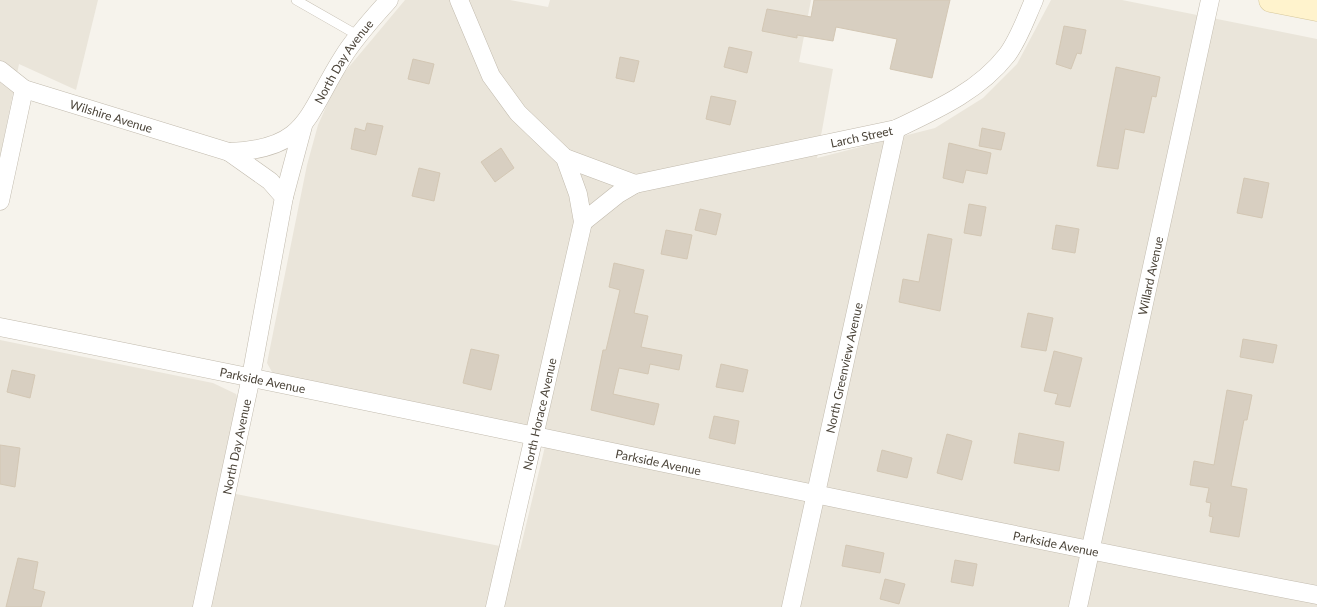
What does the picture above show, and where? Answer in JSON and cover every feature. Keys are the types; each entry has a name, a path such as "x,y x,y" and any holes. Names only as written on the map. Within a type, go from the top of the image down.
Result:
{"main road":[{"path":"1271,0 1317,8"}],"street":[{"name":"North Day Avenue","path":"202,607 251,377 284,197 303,126 344,55 389,0"},
{"path":"459,0 491,76 518,113 565,158 635,184"},
{"name":"Larch Street","path":"582,222 618,194 635,184 896,129 935,111 966,93 990,74 1008,54 1034,0"},
{"name":"Willard Avenue","path":"1078,607 1210,0"},
{"name":"Wilshire Avenue","path":"0,70 24,89 229,152"},
{"path":"0,201 24,89"},
{"name":"North Day Avenue","path":"229,152 267,149 283,142 303,126"},
{"name":"North Greenview Avenue","path":"791,607 896,129"},
{"path":"229,152 259,173 284,197"},
{"path":"565,158 578,194 582,222"},
{"name":"North Horace Avenue","path":"495,607 535,437 582,222"},
{"name":"Parkside Avenue","path":"0,327 251,377 1090,551 1317,595"}],"lane":[{"path":"296,0 359,36"}],"shaded area":[{"path":"0,0 98,0 76,90 19,64 0,157"},
{"path":"405,0 510,0 548,7 550,0 811,0 799,62 833,69 817,158 935,128 983,98 1017,64 1051,0 1122,0 1317,39 1317,607 0,607 0,340 213,383 236,394 238,400 221,491 520,550 548,434 279,378 272,372 267,363 307,165 318,125 338,80"}],"building":[{"path":"814,0 950,0 932,78 890,69 897,39 836,27 833,41 797,35 797,38 762,31 767,9 811,17"},
{"path":"1064,26 1086,30 1081,54 1077,53 1071,69 1056,64"},
{"path":"729,47 752,52 747,73 724,67"},
{"path":"620,57 639,61 634,82 616,78"},
{"path":"413,59 434,64 429,84 408,79"},
{"path":"1116,67 1160,77 1156,97 1152,96 1144,133 1125,129 1118,169 1097,166"},
{"path":"711,96 736,101 730,125 706,119"},
{"path":"367,123 383,126 376,155 351,149 355,128 365,131"},
{"path":"982,128 1005,133 1001,150 979,146"},
{"path":"949,143 991,153 987,174 966,170 963,183 943,178"},
{"path":"501,148 514,168 495,182 481,162"},
{"path":"419,168 440,173 434,201 412,196"},
{"path":"1244,178 1269,183 1262,218 1237,213"},
{"path":"969,204 986,207 981,236 964,233"},
{"path":"700,209 721,214 716,235 695,230"},
{"path":"1056,225 1079,229 1075,253 1052,249"},
{"path":"666,230 692,235 687,259 661,254"},
{"path":"928,234 952,239 940,311 899,302 903,279 919,282"},
{"path":"614,263 644,270 634,313 648,316 641,347 682,355 679,370 650,364 648,374 619,368 613,394 659,404 654,425 591,410 603,350 606,350 620,290 609,287"},
{"path":"1028,313 1053,318 1046,351 1021,347"},
{"path":"1243,339 1277,345 1273,363 1240,357"},
{"path":"471,349 499,355 491,390 463,383"},
{"path":"1054,351 1082,358 1070,407 1055,404 1058,394 1044,391"},
{"path":"721,364 748,370 743,392 716,387"},
{"path":"12,370 35,375 30,398 7,392"},
{"path":"1227,390 1252,395 1247,420 1244,420 1231,486 1247,489 1239,537 1210,532 1213,517 1209,516 1211,503 1206,502 1209,488 1190,485 1194,461 1214,465"},
{"path":"714,416 739,421 735,444 709,438"},
{"path":"1019,433 1064,442 1059,471 1014,463"},
{"path":"947,434 972,441 962,480 937,473"},
{"path":"0,445 20,448 15,487 0,484"},
{"path":"882,450 912,458 907,478 877,471"},
{"path":"846,545 884,553 880,573 842,566"},
{"path":"18,558 38,562 33,589 45,592 41,607 6,607"},
{"path":"955,560 977,564 973,586 951,582"},
{"path":"885,579 905,584 899,604 880,599"}]}
